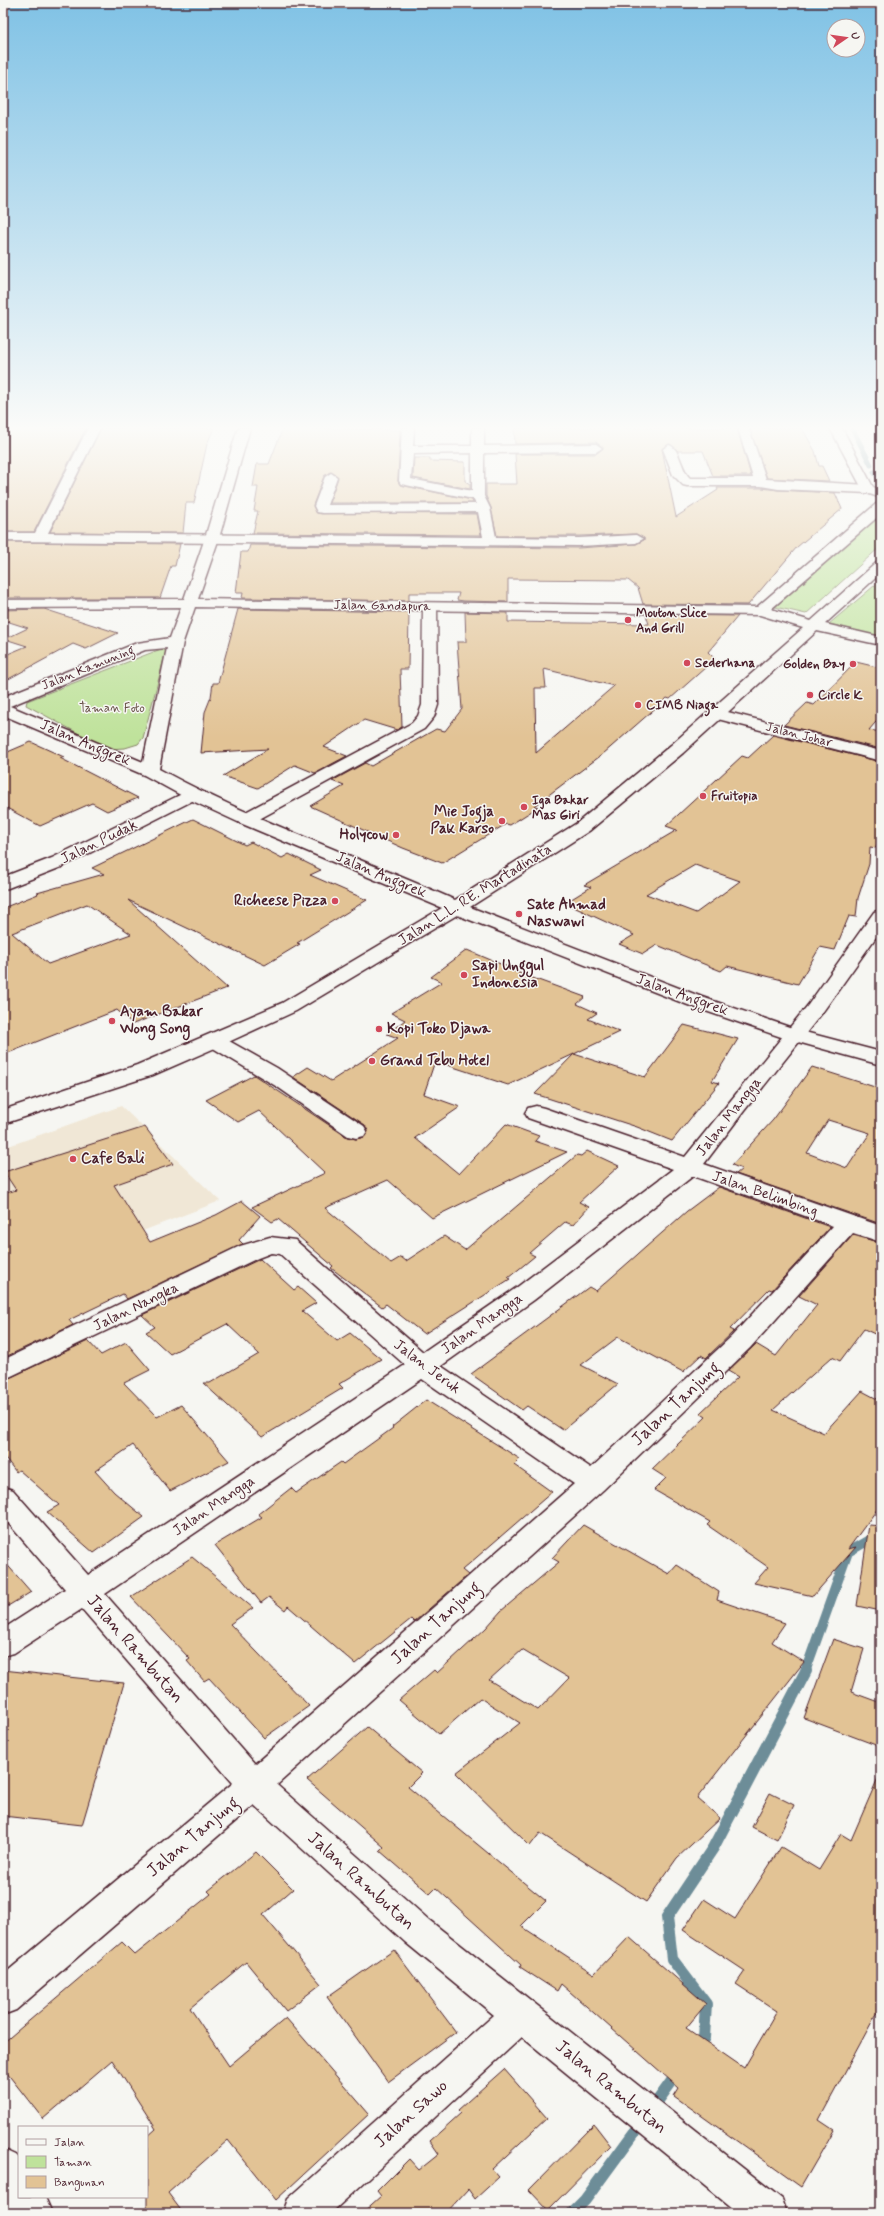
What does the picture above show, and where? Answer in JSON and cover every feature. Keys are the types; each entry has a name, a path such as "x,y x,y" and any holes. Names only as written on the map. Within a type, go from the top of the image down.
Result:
{"street":[{"path":"40,537 43,531"},
{"path":"150,771 155,740 176,642 191,603 214,531"},
{"path":"488,531 490,540"},
{"path":"761,611 853,531"},
{"path":"3,537 490,540 579,542 636,539"},
{"name":"Jalan L.L. RE. Martadinata","path":"3,1117 145,1070 215,1041 289,1007 410,936 583,826 716,714 881,566"},
{"name":"Jalan Gandapura","path":"3,604 191,603 761,611 813,626 881,641"},
{"path":"246,819 418,726 426,717 430,705 430,607"},
{"name":"Jalan Kamuning","path":"3,703 142,646 176,642"},
{"name":"Jalan Anggrek","path":"3,709 109,752 150,771 192,794 246,819 491,923 688,998 794,1035 881,1059"},
{"name":"Jalan Johar","path":"716,714 881,756"},
{"path":"109,752 138,748 155,740"},
{"name":"Jalan Pudak","path":"3,884 58,862 192,794"},
{"name":"Jalan Mangga","path":"3,1644 85,1592 422,1366 525,1294 689,1168 815,1009 881,916"},
{"path":"215,1041 249,1059 306,1095 356,1131"},
{"name":"Jalan Belimbing","path":"536,1113 848,1224 881,1234"},
{"name":"Jalan Tanjung","path":"3,1998 254,1785 593,1483 741,1342 848,1224"},
{"name":"Jalan Jeruk","path":"270,1245 286,1246 422,1366 593,1483"},
{"name":"Jalan Nangka","path":"3,1371 249,1252 270,1245"},
{"name":"Jalan Rambutan","path":"3,1498 254,1785 417,1931 768,2213"},
{"name":"Jalan Sawo","path":"302,2213 520,2014"},
{"path":"3,2168 18,2190"},
{"path":"23,2198 33,2213"}],"shaded area":[{"path":"121,1106 220,1201 3,1285 3,1148"}],"green space":[{"path":"862,531 881,531 881,546 806,614 775,607"},
{"path":"881,580 881,637 829,624"},
{"name":"Taman Foto","path":"161,649 166,651 143,738 138,744 125,748 107,749 26,705 27,701"}],"building":[{"path":"3,531 34,531 34,532"},
{"path":"50,531 183,531 183,533"},
{"path":"253,531 480,531 481,535 253,533"},
{"path":"496,531 815,531 797,547 748,605 643,604 638,588 628,580 508,579 508,602 457,600 459,593 409,593 409,601 242,598 243,593 236,593 241,552 248,552 250,545 579,548 636,544 644,540 644,538 636,534 497,536"},
{"path":"3,542 180,544 175,566 171,566 160,598 3,598"},
{"path":"44,609 118,633 86,649 73,644 3,682 3,656 27,646 5,639 28,628 3,620 3,610"},
{"path":"238,609 409,612 408,669 400,669 402,727 397,730 364,720 324,747 347,756 315,773 295,765 258,788 223,776 268,749 201,753 205,712 211,697 213,683 218,683"},
{"path":"465,612 508,613 508,622 649,624 646,615 738,616 708,652 715,659 670,699 667,698 603,754 534,806 538,807 510,825 506,824 442,863 403,848 310,806 344,786 332,781 365,763 371,766 436,729 445,731 462,709 457,642 466,642","holes":["544,669 614,686 536,753 535,688 546,688"]},
{"path":"856,662 881,668 881,716 869,730 881,732 881,749 784,725 807,703 814,705"},
{"path":"773,735 881,762 881,833 876,848 870,847 869,864 858,898 856,917 849,916 835,950 820,947 798,984 727,966 721,971 657,945 643,954 619,944 634,935 565,903 591,887 584,885 677,830 666,826 742,756 748,758","holes":["695,865 740,881 696,913 646,894"]},
{"path":"31,742 64,757 60,758 138,798 107,811 92,803 40,826 3,806 3,754"},
{"path":"193,819 245,845 251,842 282,858 289,854 321,870 310,875 367,900 297,943 300,944 265,965 128,900 227,988 133,1024 117,1010 3,1055 3,908 38,894 37,893 104,874 92,868","holes":["87,904 131,934 48,964 12,933"]},
{"path":"467,950 510,968 508,969 585,997 577,1004 597,1013 588,1019 620,1032 508,1085 435,1061 424,1094 460,1107 415,1138 459,1174 506,1124 539,1136 535,1141 567,1152 432,1218 388,1180 325,1208 391,1263 401,1257 406,1261 444,1236 465,1250 577,1155 581,1156 587,1151 619,1166 579,1202 589,1207 573,1225 565,1222 529,1253 535,1256 508,1278 510,1279 424,1334 386,1304 382,1307 331,1268 333,1266 278,1219 272,1222 252,1207 325,1173 259,1111 238,1122 206,1100 254,1075 347,1137 356,1139 364,1137 368,1132 365,1125 293,1077 308,1067 331,1081 398,1038 387,1034 405,1020 391,1013 442,982 431,977"},
{"path":"684,1025 738,1039 712,1081 719,1083 672,1141 637,1127 535,1094 574,1054 645,1077"},
{"path":"812,1067 881,1089 881,1224 736,1174 742,1169 732,1165 773,1120","holes":["828,1120 870,1133 847,1168 807,1153"]},
{"path":"145,1127 173,1164 114,1185 150,1242 216,1215 242,1201 260,1216 239,1240 243,1244 127,1299 123,1294 69,1320 73,1325 3,1358 3,1194 16,1190 4,1172"},
{"path":"719,1187 830,1227 772,1290 769,1289 730,1329 734,1331 706,1358 701,1355 683,1372 618,1337 581,1365 618,1384 563,1430 527,1406 522,1410 471,1374 589,1287 596,1291 687,1211"},
{"path":"853,1235 881,1243 881,1337 864,1329 840,1361 832,1357 773,1410 824,1433 862,1391 881,1401 881,1504 848,1549 856,1547 813,1596 754,1583 768,1567 707,1525 710,1522 654,1490 666,1478 652,1469 706,1417 700,1413 738,1377 728,1371 756,1344 776,1356 817,1305 799,1296"},
{"path":"260,1259 294,1290 298,1287 316,1303 302,1311 337,1341 350,1333 381,1359 339,1384 343,1388 262,1437 203,1383 210,1383 259,1354 227,1324 170,1354 146,1332 155,1327 142,1315"},
{"path":"88,1341 101,1355 126,1342 150,1370 124,1383 157,1417 181,1405 229,1461 170,1491 133,1445 95,1471 114,1492 144,1517 94,1553 47,1512 59,1505 19,1470 16,1472 3,1455 3,1381"},
{"path":"426,1400 520,1459 514,1465 552,1492 462,1570 468,1575 414,1622 411,1619 355,1664 288,1606 285,1610 269,1597 261,1603 215,1545 262,1517 258,1514 291,1488 296,1493 341,1462 343,1464 393,1428 392,1427"},
{"path":"583,1525 669,1574 677,1565 719,1592 717,1600 785,1623 772,1642 804,1662 697,1798 720,1818 677,1858 646,1902 540,1833 530,1846 456,1773 520,1723 480,1698 439,1734 399,1700 434,1670 437,1673 486,1628 501,1611 559,1562 552,1558","holes":["522,1650 569,1678 538,1710 489,1680"]},
{"path":"869,1525 881,1526 881,1611 857,1606"},
{"path":"192,1557 253,1608 230,1624 309,1706 264,1738 209,1678 204,1681 187,1661 190,1659 131,1597"},
{"path":"3,1560 31,1592 3,1609"},
{"path":"833,1639 864,1649 851,1692 881,1703 881,1747 804,1718"},
{"path":"3,1670 124,1683 82,1825 3,1816"},
{"path":"367,1727 422,1773 408,1787 546,1901 521,1926 594,1974 629,1937 706,2004 686,2028 744,2068 777,2011 736,1984 745,1971 683,1930 704,1899 735,1919 781,1847 819,1870 841,1834 851,1840 881,1771 881,2005 819,2120 834,2130 801,2187 674,2096 679,2088 561,1984 557,1991 520,1967 521,1965 436,1888 430,1894 380,1851 384,1847 307,1780"},
{"path":"770,1793 794,1805 777,1840 752,1827"},
{"path":"256,1852 293,1889 263,1915 321,1984 286,2011 246,1962 190,2008 229,2066 286,2018 369,2114 276,2200 228,2140 168,2193 183,2213 147,2213 148,2136 156,2129 112,2060 43,2119 3,2068 3,2043 122,1942 135,1955 211,1894 208,1891"},
{"path":"394,1950 456,2032 388,2082 327,1997"},
{"path":"504,2069 547,2118 492,2169 499,2177 475,2199 468,2189 446,2213 362,2213 381,2196 377,2191 409,2159 419,2170 439,2154 430,2141 461,2113 458,2110"},
{"path":"594,2124 611,2146 548,2210 529,2190"}],"waterway":[{"path":"805,1672 848,1552 881,1533"},
{"path":"696,2048 704,2038 706,2004 672,1959 667,1917 713,1848 806,1671"},
{"path":"651,2110 677,2074"},
{"path":"572,2213 585,2200 642,2122"}],"place":[{"name":"Mouton Slice And Grill","path":"628,620"},
{"name":"Sederhana","path":"687,663"},
{"name":"Golden Bay","path":"853,664"},
{"name":"Circle K","path":"810,695"},
{"name":"CIMB Niaga","path":"638,705"},
{"name":"Fruitopia","path":"703,796"},
{"name":"Iga Bakar Mas Giri","path":"524,807"},
{"name":"Mie Jogja Pak Karso","path":"502,821"},
{"name":"Holycow","path":"396,835"},
{"name":"Richeese Pizza","path":"335,901"},
{"name":"Sate Ahmad Naswawi","path":"519,914"},
{"name":"Sapi Unggul Indonesia","path":"464,975"},
{"name":"Ayam Bakar Wong Song","path":"112,1021"},
{"name":"Kopi Toko Djawa","path":"379,1029"},
{"name":"Grand Tebu Hotel","path":"372,1061"},
{"name":"Cafe Bali","path":"73,1159"}]}
